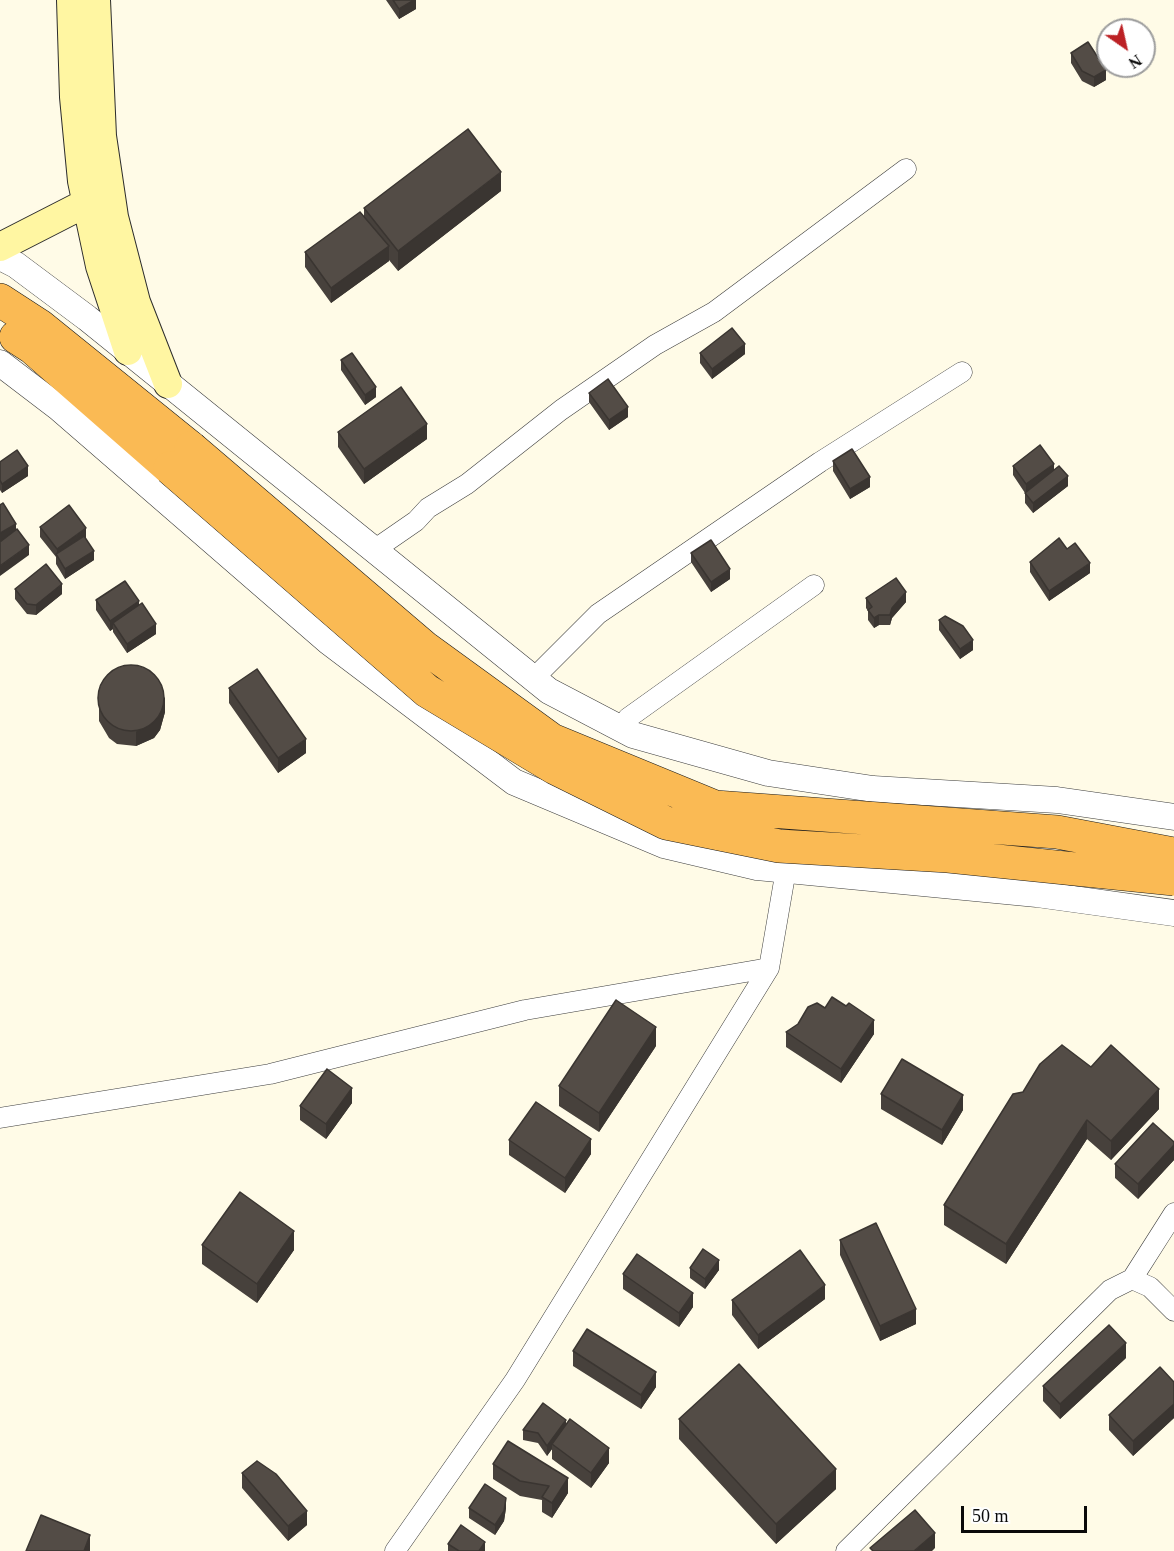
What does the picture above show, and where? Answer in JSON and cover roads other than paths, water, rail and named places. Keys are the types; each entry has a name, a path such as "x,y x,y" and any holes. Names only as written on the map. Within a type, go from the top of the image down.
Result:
{"highway":[{"path":"0,300 40,326 427,691 555,768 666,823 779,846 948,856 1174,879"},
{"path":"0,326 180,458 424,647 552,740 716,807 1057,832 1174,854"}],"main road":[{"path":"71,0 77,139 168,384"},
{"path":"96,0 102,136 98,199 100,266 128,351"},
{"path":"0,248 98,199"}],"street":[{"path":"374,550 416,521 428,508 467,484 561,410 656,345 714,312 906,169"},
{"path":"0,257 16,265 128,351 533,679 549,691 633,735 768,773 873,789 1057,800 1174,817"},
{"path":"0,363 59,408 329,642 514,782 664,845 757,867 1037,894 1174,913"},
{"path":"533,679 598,614 820,462 962,372"},
{"path":"617,727 621,728 628,718 814,585"},
{"path":"395,1551 514,1380 769,968 802,778"},
{"path":"0,1118 270,1074 525,1010 769,968"},
{"path":"846,1551 1110,1290 1132,1279 1174,1213"},
{"path":"1132,1279 1150,1287 1174,1311"}]}
